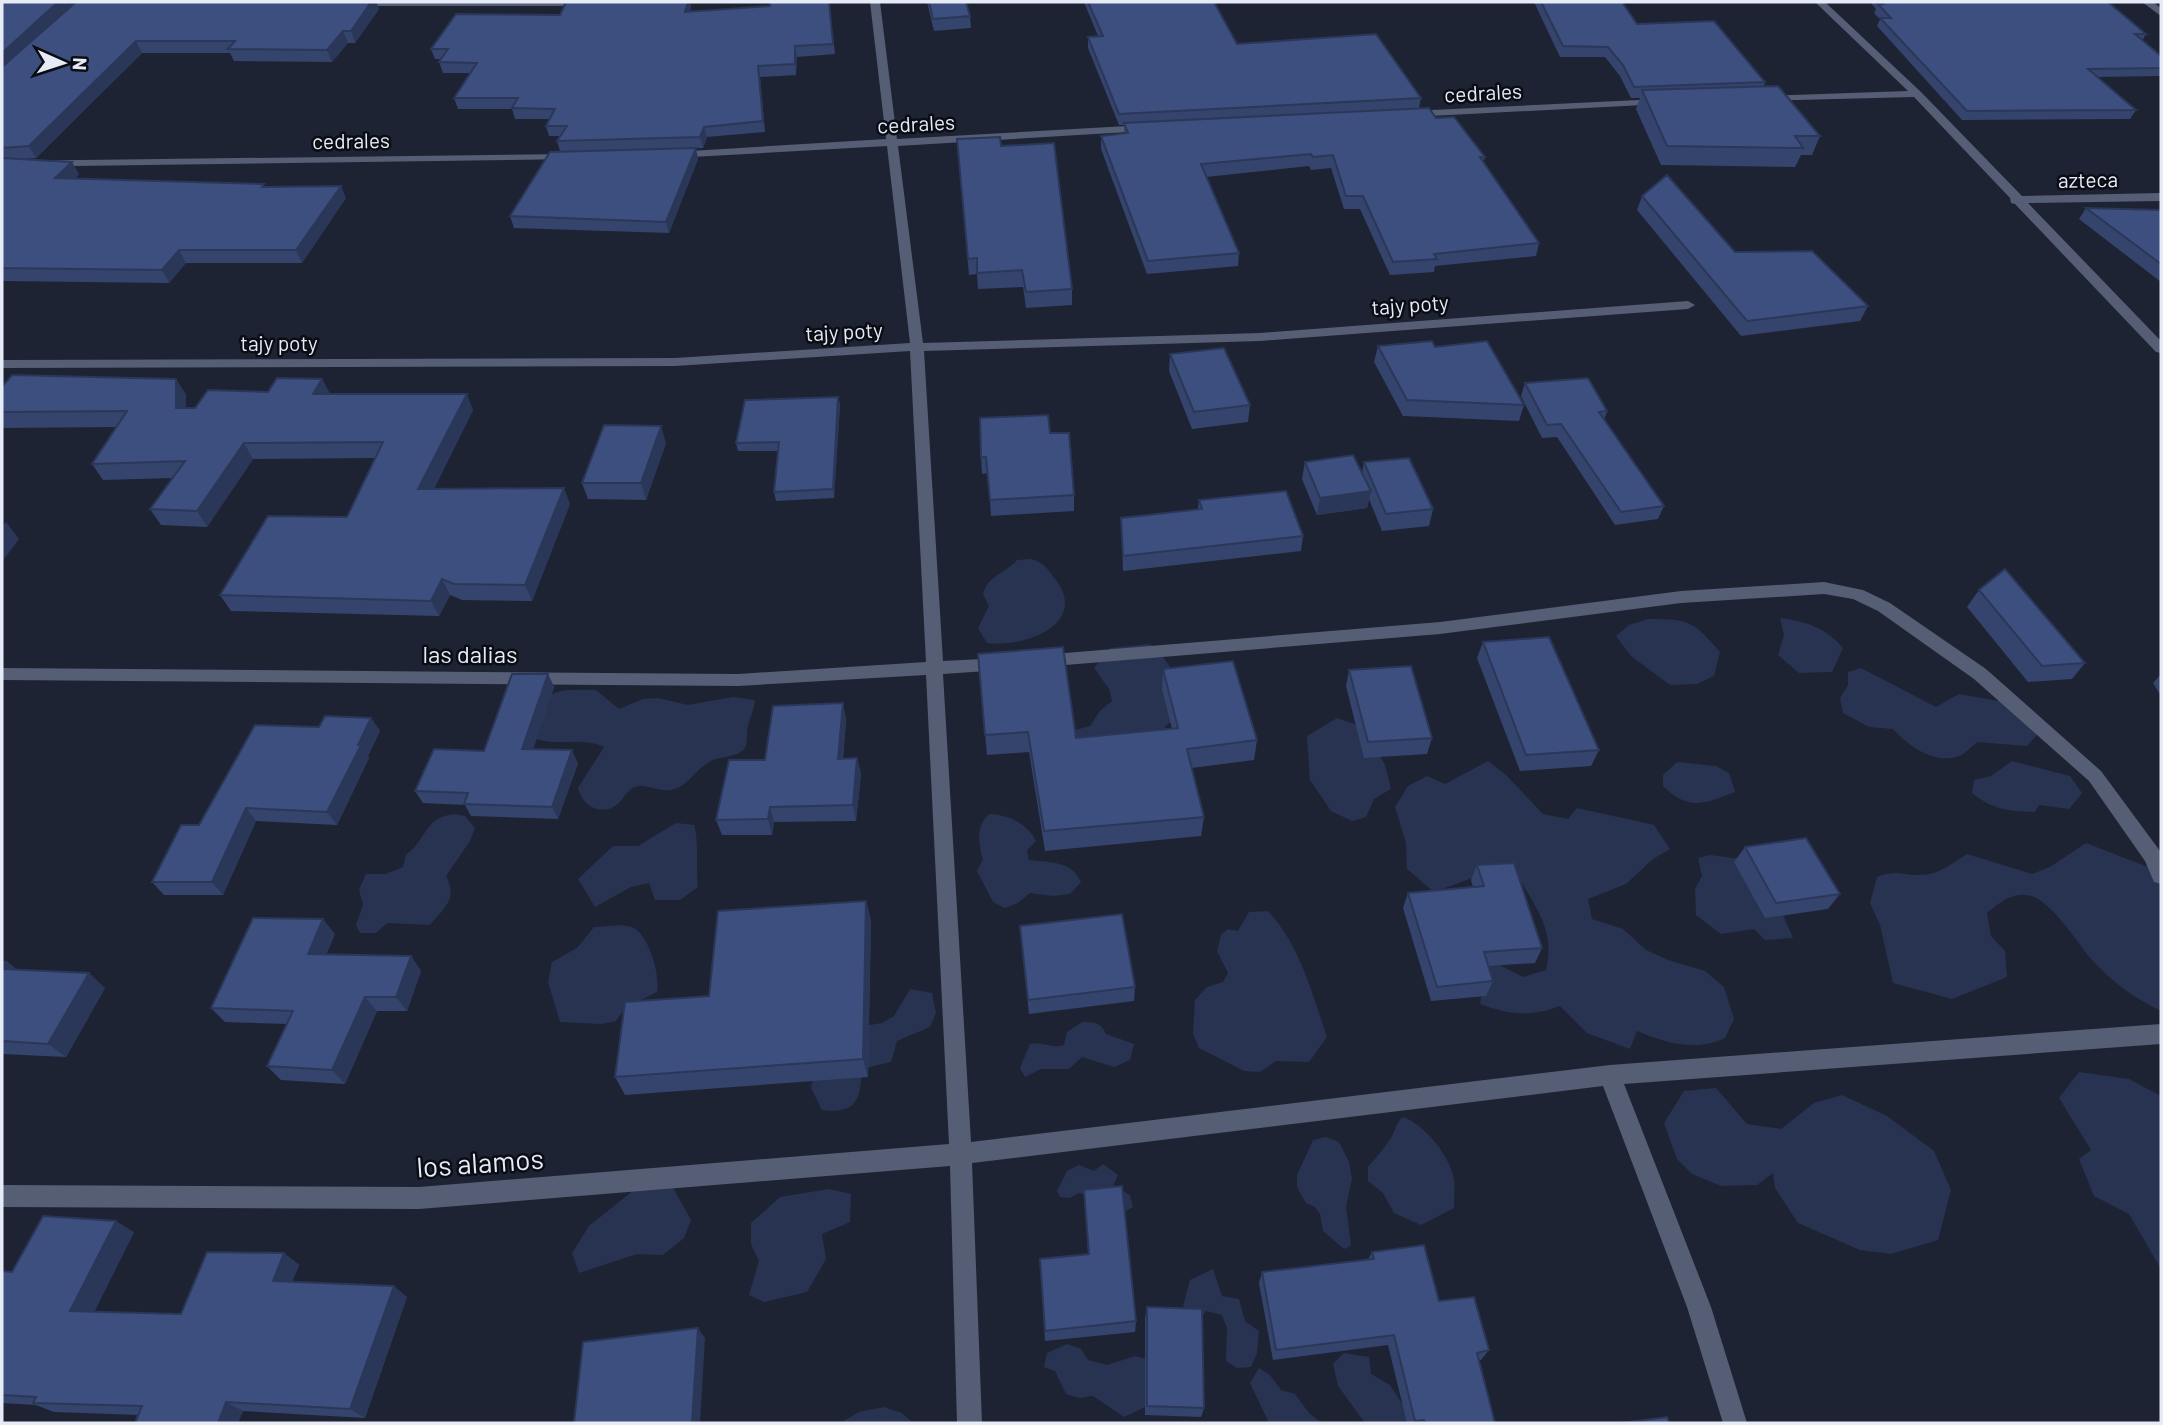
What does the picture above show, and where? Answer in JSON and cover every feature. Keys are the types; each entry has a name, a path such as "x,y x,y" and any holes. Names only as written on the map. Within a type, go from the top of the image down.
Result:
{"street":[{"path":"875,2 917,347 937,669 961,1154 970,1423"},
{"path":"1819,2 1917,94 2015,200 2161,349"},
{"path":"2147,2 2161,13"},
{"path":"341,3 604,3"},
{"path":"1757,99 1917,94"},
{"name":"cedrales","path":"1404,115 1677,102"},
{"name":"cedrales","path":"659,156 1158,127"},
{"name":"cedrales","path":"2,164 577,157"},
{"name":"azteca","path":"2015,200 2161,197"},
{"name":"tajy poty","path":"2,364 675,362 917,347 1260,337 1688,305"},
{"name":"las dalias","path":"2,674 738,680 937,669 1440,628 1681,597 1824,588 1857,594 1884,607 1980,674 2095,776 2152,857 2161,876"},
{"name":"los alamos","path":"2,1196 419,1198 961,1154 1610,1075 2161,1034"},
{"path":"1610,1075 1699,1307 1735,1423"}],"shaded area":[{"path":"1031,559 1043,565 1056,580 1064,596 1064,610 1058,621 1033,637 1018,642 987,643 978,628 989,606 983,594 986,587 993,578 1017,560"},
{"path":"1780,618 1815,627 1843,648 1832,672 1799,673 1778,655 1784,635"},
{"path":"1648,619 1682,621 1703,634 1720,652 1714,676 1697,684 1670,685 1631,656 1616,636 1629,625"},
{"path":"1150,644 1165,659 1174,674 1182,711 1153,738 1089,749 1068,732 1090,726 1100,711 1112,701 1109,689 1094,668 1110,648"},
{"path":"1861,668 1936,707 1959,694 2004,702 2024,716 2037,735 2027,746 1977,742 1959,756 1931,756 1914,747 1893,729 1869,727 1843,713 1840,698 1848,685 1848,672"},
{"path":"566,690 596,690 619,709 643,699 658,698 688,705 733,697 755,700 746,745 737,754 709,762 677,788 667,790 639,786 629,790 613,807 606,810 594,808 584,800 578,788 604,747 585,742 549,742 528,736 550,696"},
{"path":"1337,718 1364,727 1385,765 1391,789 1374,799 1366,817 1352,821 1331,811 1310,780 1307,736"},
{"path":"1488,761 1505,774 1543,814 1568,819 1577,808 1654,825 1670,849 1653,859 1626,884 1588,899 1592,919 1623,929 1646,950 1705,971 1724,987 1734,1019 1725,1038 1692,1045 1659,1039 1637,1031 1630,1049 1587,1033 1560,1006 1539,1012 1520,1013 1480,1004 1488,959 1523,977 1546,970 1548,945 1544,924 1521,881 1486,873 1434,892 1407,869 1406,843 1395,807 1408,786 1427,776 1445,784"},
{"path":"2012,761 2070,776 2082,793 2069,809 2039,805 2035,812 2002,808 1987,803 1972,793 1974,780 1991,776"},
{"path":"1677,762 1716,766 1729,773 1735,792 1706,802 1681,799 1663,786 1663,775"},
{"path":"455,814 465,816 475,828 470,841 446,876 451,891 445,908 430,925 387,923 376,933 360,933 356,925 363,905 359,890 366,874 386,874 403,867 406,855 432,824 437,819"},
{"path":"990,814 1011,818 1033,835 1036,841 1027,850 1029,860 1066,866 1081,882 1070,894 1053,896 1030,893 1018,903 1005,908 993,902 977,871 983,859 979,841 980,828"},
{"path":"676,823 694,825 698,887 680,900 655,900 649,883 631,887 595,907 578,879 613,846 638,846"},
{"path":"2086,843 2148,867 2161,877 2161,1011 2115,982 2091,959 2064,923 2047,906 2031,896 2024,895 2007,899 1987,913 1991,936 2005,951 2007,977 1952,999 1893,983 1880,925 1870,903 1877,877 1891,873 1933,873 1967,854 2032,874 2050,867"},
{"path":"1710,855 1740,859 1780,908 1793,938 1765,940 1754,929 1721,934 1696,915 1695,889 1702,876 1698,858"},
{"path":"1268,911 1297,954 1327,1037 1309,1062 1276,1061 1260,1072 1244,1071 1199,1048 1193,1033 1195,1000 1207,987 1223,982 1228,973 1217,951 1221,935 1228,929 1238,931 1249,912"},
{"path":"622,925 636,929 646,943 656,969 657,992 625,1008 616,1021 601,1024 560,1022 548,982 552,962 577,948 594,927"},
{"path":"910,989 932,993 936,1013 930,1027 897,1041 891,1062 862,1069 858,1096 850,1107 834,1111 822,1110 811,1088 816,1066 857,1027 882,1023 894,1016"},
{"path":"1082,1022 1097,1024 1106,1034 1134,1044 1130,1060 1114,1067 1082,1057 1069,1069 1041,1069 1025,1077 1020,1068 1030,1044 1064,1045 1067,1032"},
{"path":"2079,1072 2129,1079 2161,1096 2161,1269 2129,1214 2094,1196 2079,1159 2091,1150 2059,1098"},
{"path":"1716,1088 1747,1124 1781,1129 1814,1103 1842,1095 1887,1116 1934,1151 1951,1190 1938,1240 1891,1254 1860,1250 1798,1223 1775,1188 1773,1173 1757,1185 1721,1186 1692,1174 1677,1159 1664,1123 1684,1091"},
{"path":"1403,1117 1435,1142 1448,1161 1454,1180 1454,1208 1421,1225 1394,1213 1383,1193 1368,1181 1368,1167"},
{"path":"1326,1137 1339,1142 1349,1162 1352,1179 1346,1206 1351,1246 1344,1249 1323,1231 1320,1214 1315,1207 1306,1203 1297,1187 1297,1175 1313,1140"},
{"path":"1103,1164 1118,1175 1113,1186 1130,1195 1133,1207 1115,1217 1091,1196 1079,1193 1070,1198 1060,1197 1057,1191 1067,1171 1079,1165 1094,1171"},
{"path":"667,1177 691,1220 684,1238 663,1255 637,1254 579,1273 572,1253 589,1226 640,1185"},
{"path":"829,1189 851,1194 850,1222 822,1234 826,1259 807,1292 764,1302 749,1295 759,1261 751,1244 751,1223 780,1197"},
{"path":"1213,1269 1222,1296 1239,1299 1245,1321 1259,1331 1257,1353 1251,1367 1237,1368 1226,1361 1227,1328 1222,1315 1206,1311 1199,1320 1183,1306 1190,1280"},
{"path":"1067,1344 1081,1349 1088,1360 1107,1365 1135,1356 1153,1361 1160,1400 1124,1417 1093,1396 1079,1398 1066,1394 1055,1371 1044,1367 1047,1353"},
{"path":"1344,1353 1369,1357 1371,1374 1390,1385 1412,1419 1410,1423 1365,1423 1338,1386 1333,1364"},
{"path":"1259,1368 1270,1375 1281,1390 1295,1394 1309,1413 1322,1423 1269,1423 1250,1383"},
{"path":"884,1407 902,1413 913,1423 840,1423 859,1412"}],"building":[{"path":"2,2 58,2 2,53"},
{"path":"76,2 371,2 351,31 343,31 327,50 228,49 235,41 136,41 29,146 2,148 2,67"},
{"path":"566,2 688,2 685,12 770,6 770,2 829,2 833,44 795,46 795,64 758,66 763,121 704,127 700,137 557,141 567,126 546,126 555,109 512,108 518,98 454,98 477,63 439,62 448,49 431,49 456,14 560,15"},
{"path":"929,2 966,2 970,16 933,19"},
{"path":"1088,2 1214,2 1237,44 1376,34 1421,98 1119,114 1088,37 1103,36"},
{"path":"1541,2 1622,2 1637,24 1714,21 1765,82 1634,87 1623,65 1608,47 1563,46"},
{"path":"1881,2 2108,2 2146,34 2135,34 2161,56 2161,68 2088,69 2136,110 1967,111 1880,18 1891,18 1878,4 1883,4"},
{"path":"1778,86 1820,136 1795,136 1803,148 1667,146 1642,90"},
{"path":"1429,108 1436,118 1454,117 1485,157 1480,157 1539,243 1434,254 1437,259 1393,262 1363,196 1346,196 1333,155 1313,157 1311,154 1201,164 1239,253 1148,261 1101,136 1128,133 1124,123"},
{"path":"1000,137 1001,146 1054,143 1072,289 1026,292 1022,270 977,273 977,258 968,259 957,139"},
{"path":"696,148 666,222 510,216 550,152"},
{"path":"2,158 72,162 55,178 264,184 262,187 341,186 296,250 179,250 162,270 2,268"},
{"path":"1667,175 1735,252 1812,251 1868,306 1747,321 1642,196"},
{"path":"2086,208 2161,210 2161,264"},
{"path":"1432,341 1435,347 1487,341 1524,405 1407,400 1378,346"},
{"path":"1224,348 1250,405 1194,412 1170,354"},
{"path":"12,375 176,379 176,408 195,408 208,390 268,392 277,378 322,379 313,394 467,394 418,489 564,488 525,585 454,584 442,579 431,601 220,595 268,516 347,517 383,442 244,443 197,511 150,509 185,461 92,464 127,411 2,412 2,387"},
{"path":"1588,378 1607,411 1599,412 1664,506 1621,512 1561,424 1547,425 1525,383"},
{"path":"838,397 833,489 774,492 779,442 736,443 745,400"},
{"path":"1048,415 1050,433 1069,433 1074,495 990,500 986,457 981,457 980,418"},
{"path":"604,425 661,426 641,483 582,483"},
{"path":"1353,455 1371,491 1320,498 1305,462"},
{"path":"1409,458 1433,509 1386,514 1364,462"},
{"path":"1286,491 1303,536 1123,556 1121,518 1202,509 1199,500"},
{"path":"2005,569 2085,663 2042,666 1979,590"},
{"path":"1549,637 1599,750 1526,755 1483,642"},
{"path":"1063,647 1076,738 1178,728 1163,669 1233,661 1257,740 1187,749 1204,817 1044,831 1028,732 985,735 978,654"},
{"path":"1411,666 1432,738 1368,742 1349,670"},
{"path":"512,674 548,674 522,749 572,750 552,807 464,804 468,793 415,791 434,749 484,751"},
{"path":"843,703 838,759 857,758 853,805 770,807 768,819 716,820 729,760 765,760 773,706"},
{"path":"325,716 371,718 358,745 361,745 327,812 246,808 212,882 152,882 181,825 199,825 255,725 319,727"},
{"path":"1806,838 1840,894 1776,903 1745,847"},
{"path":"1514,863 1542,948 1484,952 1493,981 1437,987 1408,893 1484,886 1477,865"},
{"path":"866,901 863,1059 615,1077 625,1002 709,996 718,911"},
{"path":"1122,914 1135,987 1028,1000 1020,926"},
{"path":"253,918 323,919 308,954 411,956 396,997 365,997 332,1070 267,1066 293,1011 211,1008"},
{"path":"2,969 89,973 48,1044 2,1041"},
{"path":"1122,1186 1136,1321 1045,1331 1040,1259 1089,1254 1084,1190"},
{"path":"43,1216 116,1221 70,1311 181,1314 207,1252 284,1253 273,1281 394,1286 350,1409 226,1402 218,1423 135,1423 142,1406 33,1403 36,1397 2,1395 2,1271 12,1272"},
{"path":"1424,1245 1439,1301 1474,1297 1489,1350 1477,1353 1495,1423 1415,1421 1394,1335 1276,1350 1262,1272 1374,1259 1372,1252"},
{"path":"1147,1307 1202,1309 1204,1408 1147,1406"},
{"path":"698,1328 692,1423 574,1423 583,1342"},
{"path":"1667,1417 1669,1423 1622,1423"}]}
